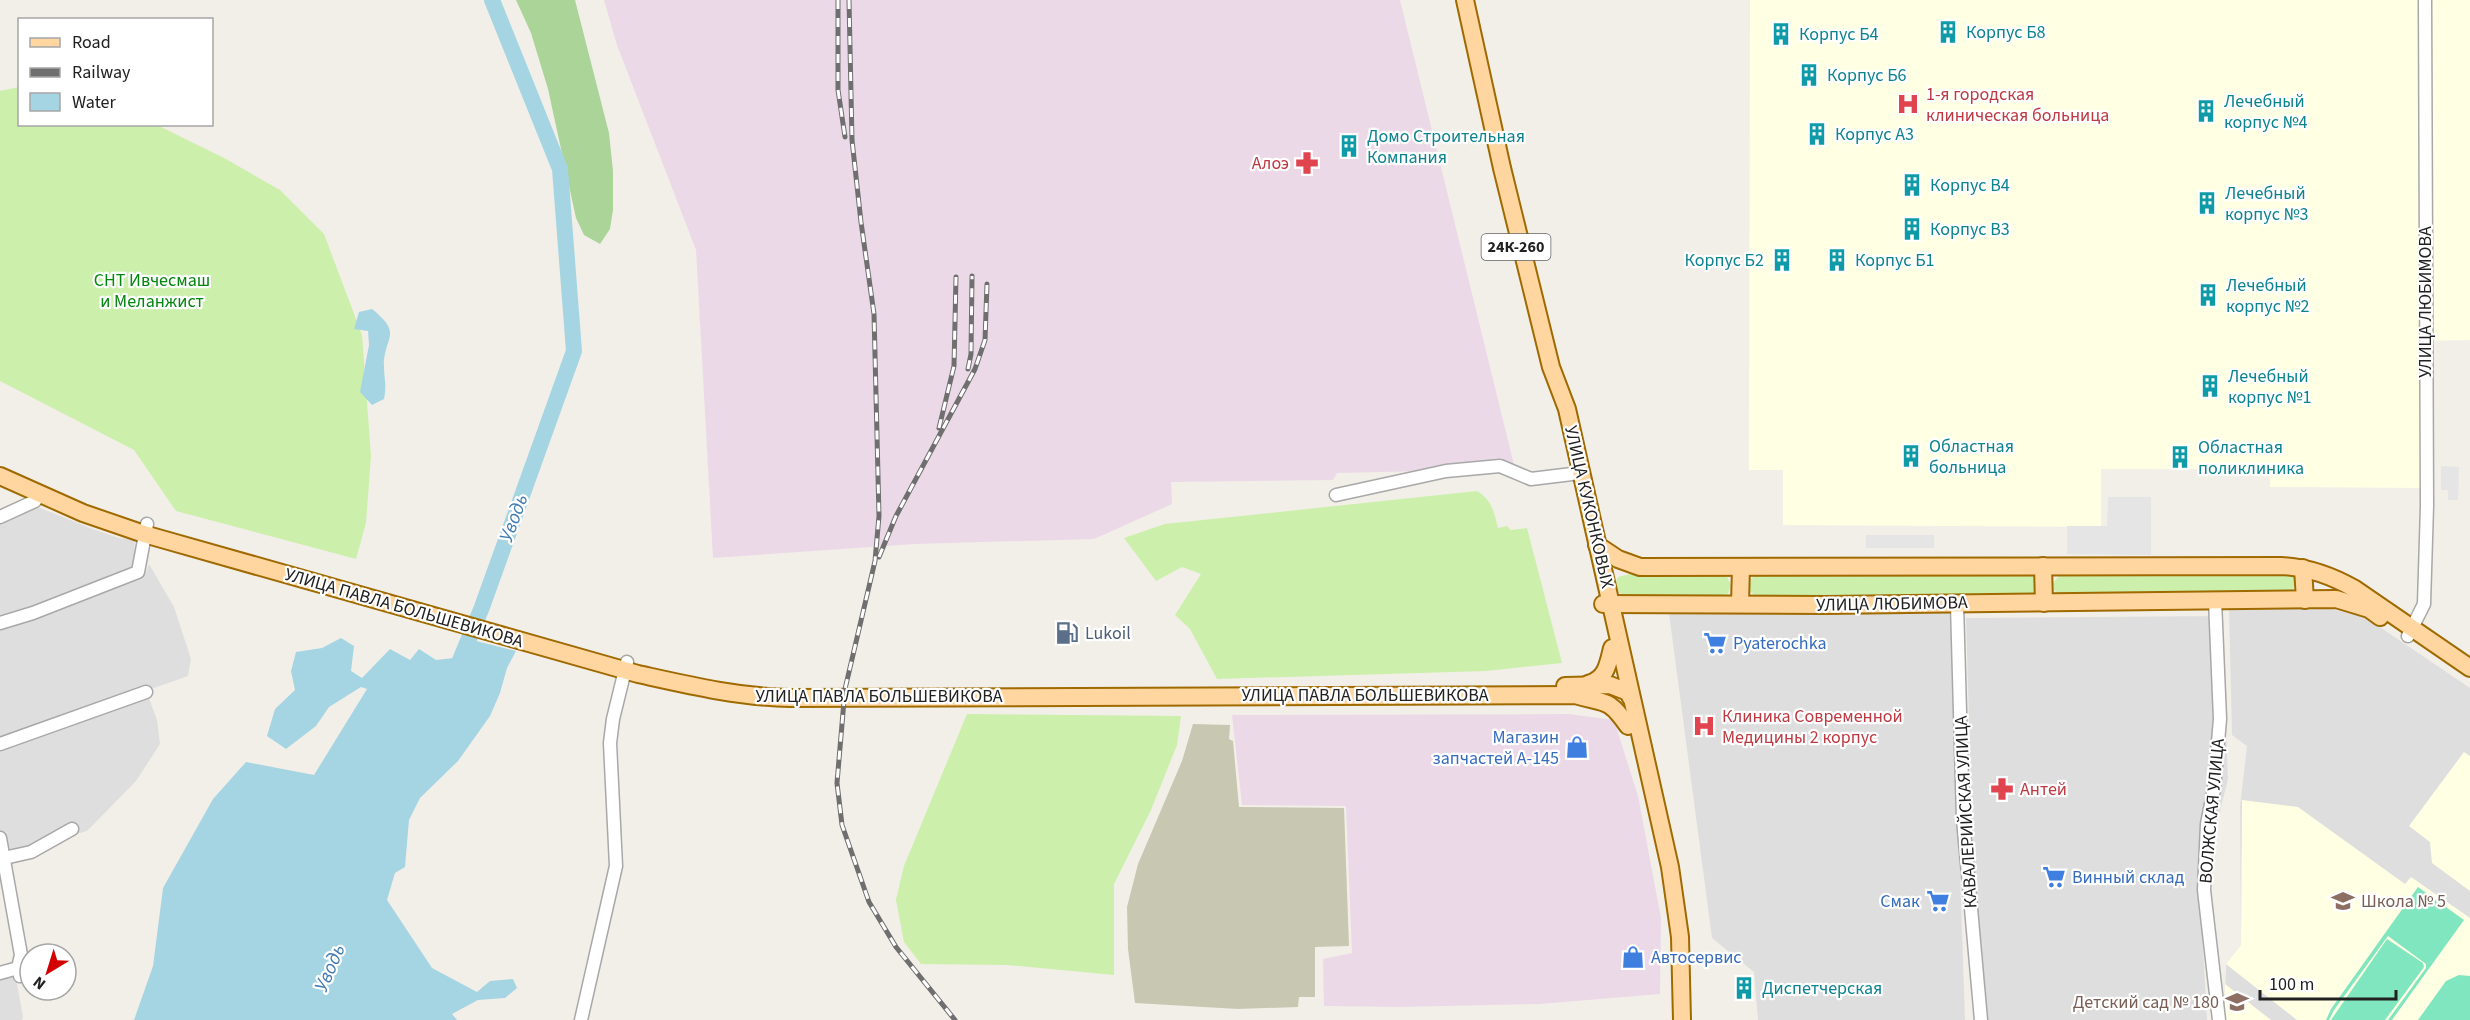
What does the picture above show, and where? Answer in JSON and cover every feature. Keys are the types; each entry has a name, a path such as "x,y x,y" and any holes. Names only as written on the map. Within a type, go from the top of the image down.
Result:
{"main road":[{"name":"УЛИЦА КУКОНКОВЫХ","path":"1457,0 1572,474 1618,648 1628,726 1661,871 1667,910 1671,938 1672,1020"},
{"name":"УЛИЦА КУКОНКОВЫХ","path":"1465,0 1551,367 1567,409 1597,545 1607,604"},
{"name":"УЛИЦА ПАВЛА БОЛЬШЕВИКОВА","path":"0,465 146,529"},
{"name":"УЛИЦА ПАВЛА БОЛЬШЕВИКОВА","path":"0,476 83,513 626,666 725,683 761,687 845,689 1577,690 1603,700 1616,709 1628,726"},
{"name":"УЛИЦА ЛЮБИМОВА","path":"1597,545 1618,559 1640,567 2285,566 2303,568 2337,579 2355,589 2470,678"},
{"path":"2043,566 2044,603"},
{"path":"1740,604 1741,567"},
{"path":"2303,568 2305,600"},
{"name":"УЛИЦА ЛЮБИМОВА","path":"1607,604 1957,604 2336,599 2370,609 2470,668"},
{"path":"1577,690 1602,677 1618,648 1623,616 1638,603"},
{"path":"1577,690 1625,692"},
{"name":"УЛИЦА КУКОНКОВЫХ","path":"1625,692 1658,810 1677,908 1682,1020"}],"street":[{"name":"УЛИЦА ЛЮБИМОВА","path":"2410,632 2424,604 2427,506 2425,0"},
{"path":"1336,495 1446,471 1500,466 1531,478 1572,474"},
{"path":"0,517 35,501 39,494"},
{"path":"0,623 33,613 138,572 146,529"},
{"name":"ВОЛЖСКАЯ УЛИЦА","path":"2216,600 2220,719 2214,789 2207,824 2204,890 2219,1020"},
{"name":"КАВАЛЕРИЙСКАЯ УЛИЦА","path":"1957,604 1963,819 1980,1020"},
{"path":"581,1020 616,866 610,744 613,719 626,666"},
{"path":"0,744 146,692"},
{"path":"2,858 32,852 72,829"},
{"path":"0,838 21,955 19,972 0,973"}],"shaded area":[{"path":"604,0 1400,0 1515,469 1337,473 1333,480 1171,482 1172,504 1094,539 915,544 713,558 696,250 617,45"},
{"path":"1750,0 2470,0 2470,340 2420,341 2421,488 2270,487 2270,469 2101,469 2101,527 1783,525 1783,470 1749,470"},
{"path":"2441,466 2459,467 2458,500 2448,500 2448,490 2441,490"},
{"path":"2108,497 2151,497 2151,555 2067,554 2067,526 2107,526"},
{"path":"38,507 119,538 135,540 133,569 0,624 0,521"},
{"path":"1866,535 1934,535 1934,548 1866,548"},
{"path":"149,564 174,607 191,659 188,676 0,742 0,627 144,578"},
{"path":"2229,608 2326,608 2365,617 2470,688 2470,1020 2225,1020 2226,964 2241,945 2240,807 2247,746 2232,735"},
{"path":"1951,609 1965,1020 1758,1020 1754,972 1712,938 1669,613"},
{"path":"2221,616 2228,779 2200,891 2207,1020 1978,1020 1966,618"},
{"path":"147,693 157,720 160,744 136,781 87,831 0,857 0,745"},
{"path":"1568,714 1614,720 1638,796 1661,918 1660,994 1540,1004 1324,1006 1323,959 1352,953 1346,806 1242,805 1232,715"},
{"path":"1193,724 1230,725 1229,739 1233,741 1239,807 1344,808 1349,946 1315,947 1315,997 1299,997 1298,1007 1238,1009 1135,1003 1128,949 1127,907 1138,864 1182,761"},
{"path":"2464,752 2470,756 2470,891 2432,863 2430,842 2409,826"},
{"name":"Школа № 5","path":"2242,800 2298,807 2405,884 2411,877 2470,918 2470,1020 2297,1020 2226,964 2241,945"},
{"path":"14,967 22,1020 0,1020 0,974"},
{"name":"Детский сад № 180","path":"2225,984 2271,1020 2225,1020"}],"green space":[{"path":"516,0 575,0 609,133 613,171 613,210 610,229 600,244 584,235 576,218 548,89 531,33"},
{"name":"СНТ Ивчесмаш и Меланжист","path":"18,87 18,126 159,126 224,158 280,190 324,234 362,335 371,456 366,523 356,559 176,511 134,450 0,381 0,91"},
{"path":"1477,491 1489,502 1498,528 1507,526 1511,530 1527,528 1562,663 1486,671 1217,679 1190,629 1175,615 1201,574 1182,567 1156,581 1124,538 1165,524"},
{"path":"2288,572 2294,577 2294,587 2291,593 2060,596 2053,589 2053,583 2061,574"},
{"path":"1634,573 1721,575 1727,577 1731,585 1728,594 1722,596 1632,597 1619,593 1616,582 1618,577"},
{"path":"1755,575 2032,575 2037,578 2036,593 2029,596 1755,596 1747,588 1747,583"},
{"path":"967,714 1181,716 1177,745 1151,810 1114,884 1114,975 1007,965 921,964 904,942 896,900 904,866"},
{"path":"2418,887 2464,920 2392,1020 2388,1020 2426,968 2426,964 2388,936 2329,1020 2326,1020 2331,1009"},
{"path":"2387,939 2423,963 2424,967 2385,1020 2331,1020"},
{"path":"2459,975 2470,976 2470,1020 2418,1020 2446,981"}],"water":[{"path":"372,309 387,325 390,336 384,366 384,399 372,405 360,392 369,345 368,331 354,329 359,312"},
{"path":"341,638 354,646 351,671 362,678 390,649 410,660 419,649 436,660 454,658 464,638 516,651 507,668 490,716 458,761 420,798 409,820 405,867 395,873 387,900 432,968 477,992 490,981 513,979 517,988 505,998 478,1000 452,1014 457,1020 134,1020 153,966 163,888 213,799 246,762 314,775 367,689 361,687 329,707 316,726 286,749 267,736 275,709 295,690 291,671 296,652 322,648"}],"waterway":[{"name":"Уводь","path":"460,660 482,607 574,351 560,169 492,0"}],"railway":[{"path":"838,0 838,90 845,137"},
{"path":"849,0 852,140 874,314 879,516 875,561 845,689 837,783 842,825 869,902 896,947 955,1020"},
{"path":"968,369 971,354 972,276"},
{"path":"939,428 954,366 956,277"},
{"path":"879,557 896,516 975,369 985,340 987,284"}],"place":[{"name":"Корпус Б8","path":"1948,32"},
{"name":"Корпус Б4","path":"1781,34"},
{"name":"Корпус Б6","path":"1809,75"},
{"name":"1-я городская клиническая больница","path":"1908,104"},
{"name":"Лечебный корпус №4","path":"2206,111"},
{"name":"Корпус А3","path":"1817,134"},
{"name":"Домо Строительная Компания","path":"1349,146"},
{"name":"Алоэ","path":"1307,163"},
{"name":"Корпус В4","path":"1912,185"},
{"name":"Лечебный корпус №3","path":"2207,203"},
{"name":"Корпус В3","path":"1912,229"},
{"name":"Корпус Б2","path":"1782,260"},
{"name":"Корпус Б1","path":"1837,260"},
{"name":"Лечебный корпус №2","path":"2208,295"},
{"name":"Лечебный корпус №1","path":"2210,386"},
{"name":"Областная больница","path":"1911,456"},
{"name":"Областная поликлиника","path":"2180,457"},
{"name":"Lukoil","path":"1067,633"},
{"name":"Pyaterochka","path":"1715,643"},
{"name":"Клиника Современной Медицины 2 корпус","path":"1704,726"},
{"name":"Магазин запчастей А-145","path":"1577,747"},
{"name":"Антей","path":"2002,789"},
{"name":"Винный склад","path":"2054,877"},
{"name":"Смак","path":"1938,901"},
{"name":"Школа № 5","path":"2343,901"},
{"name":"Автосервис","path":"1633,957"},
{"name":"Диспетчерская","path":"1744,988"},
{"name":"Детский сад № 180","path":"2237,1002"}]}
